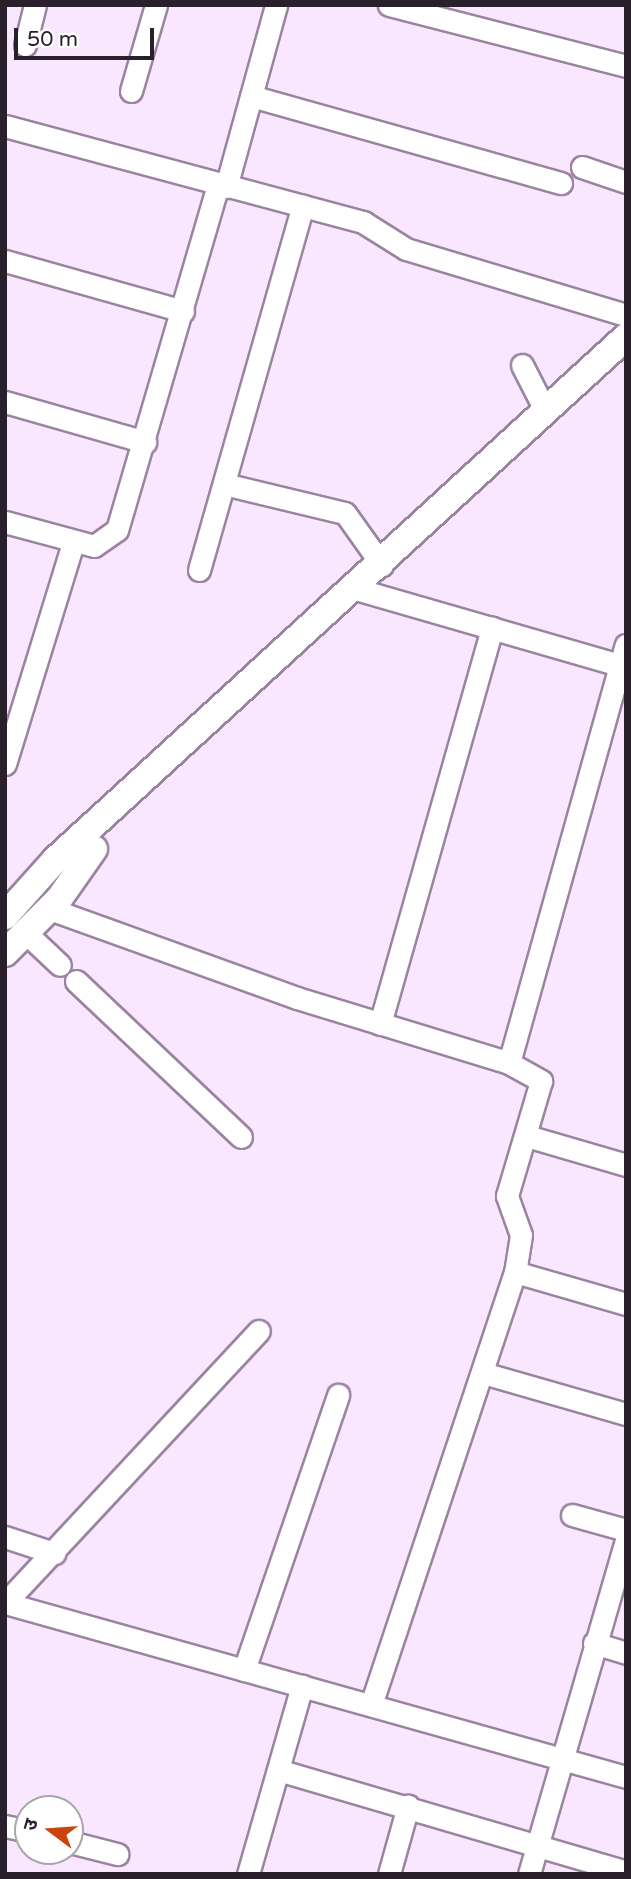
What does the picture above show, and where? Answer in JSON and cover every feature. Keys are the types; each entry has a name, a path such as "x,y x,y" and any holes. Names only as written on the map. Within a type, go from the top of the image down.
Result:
{"main road":[{"path":"5,917 24,912 88,842 177,757 232,716 242,696 626,337"},
{"path":"5,887 55,844 88,842"},
{"path":"5,953 50,909 88,842"}],"street":[{"path":"25,45 36,5"},
{"path":"131,90 156,5"},
{"path":"5,522 94,546 117,530 251,96 276,5"},
{"path":"389,5 626,66"},
{"path":"251,96 561,183"},
{"path":"5,126 376,228 406,249 626,315"},
{"path":"582,167 626,182"},
{"path":"199,570 303,206"},
{"path":"5,261 183,311"},
{"path":"522,365 546,412"},
{"path":"5,402 145,442"},
{"path":"223,484 345,513 382,565"},
{"path":"5,764 73,542"},
{"path":"356,589 623,666"},
{"path":"380,1024 492,627"},
{"path":"509,1063 623,666 626,645"},
{"path":"50,909 380,1024 509,1063 541,1081 527,1136 507,1196 521,1235 515,1272 371,1704"},
{"path":"27,934 60,965"},
{"path":"76,981 241,1137"},
{"path":"527,1136 626,1165"},
{"path":"515,1272 626,1304"},
{"path":"259,1331 5,1603 626,1777"},
{"path":"483,1373 626,1414"},
{"path":"244,1670 338,1395"},
{"path":"572,1515 626,1530"},
{"path":"5,1537 54,1553"},
{"path":"528,1874 626,1541"},
{"path":"594,1643 626,1653"},
{"path":"248,1874 302,1686"},
{"path":"278,1770 626,1872"},
{"path":"389,1874 408,1806"},
{"path":"84,1846 117,1854"}]}
